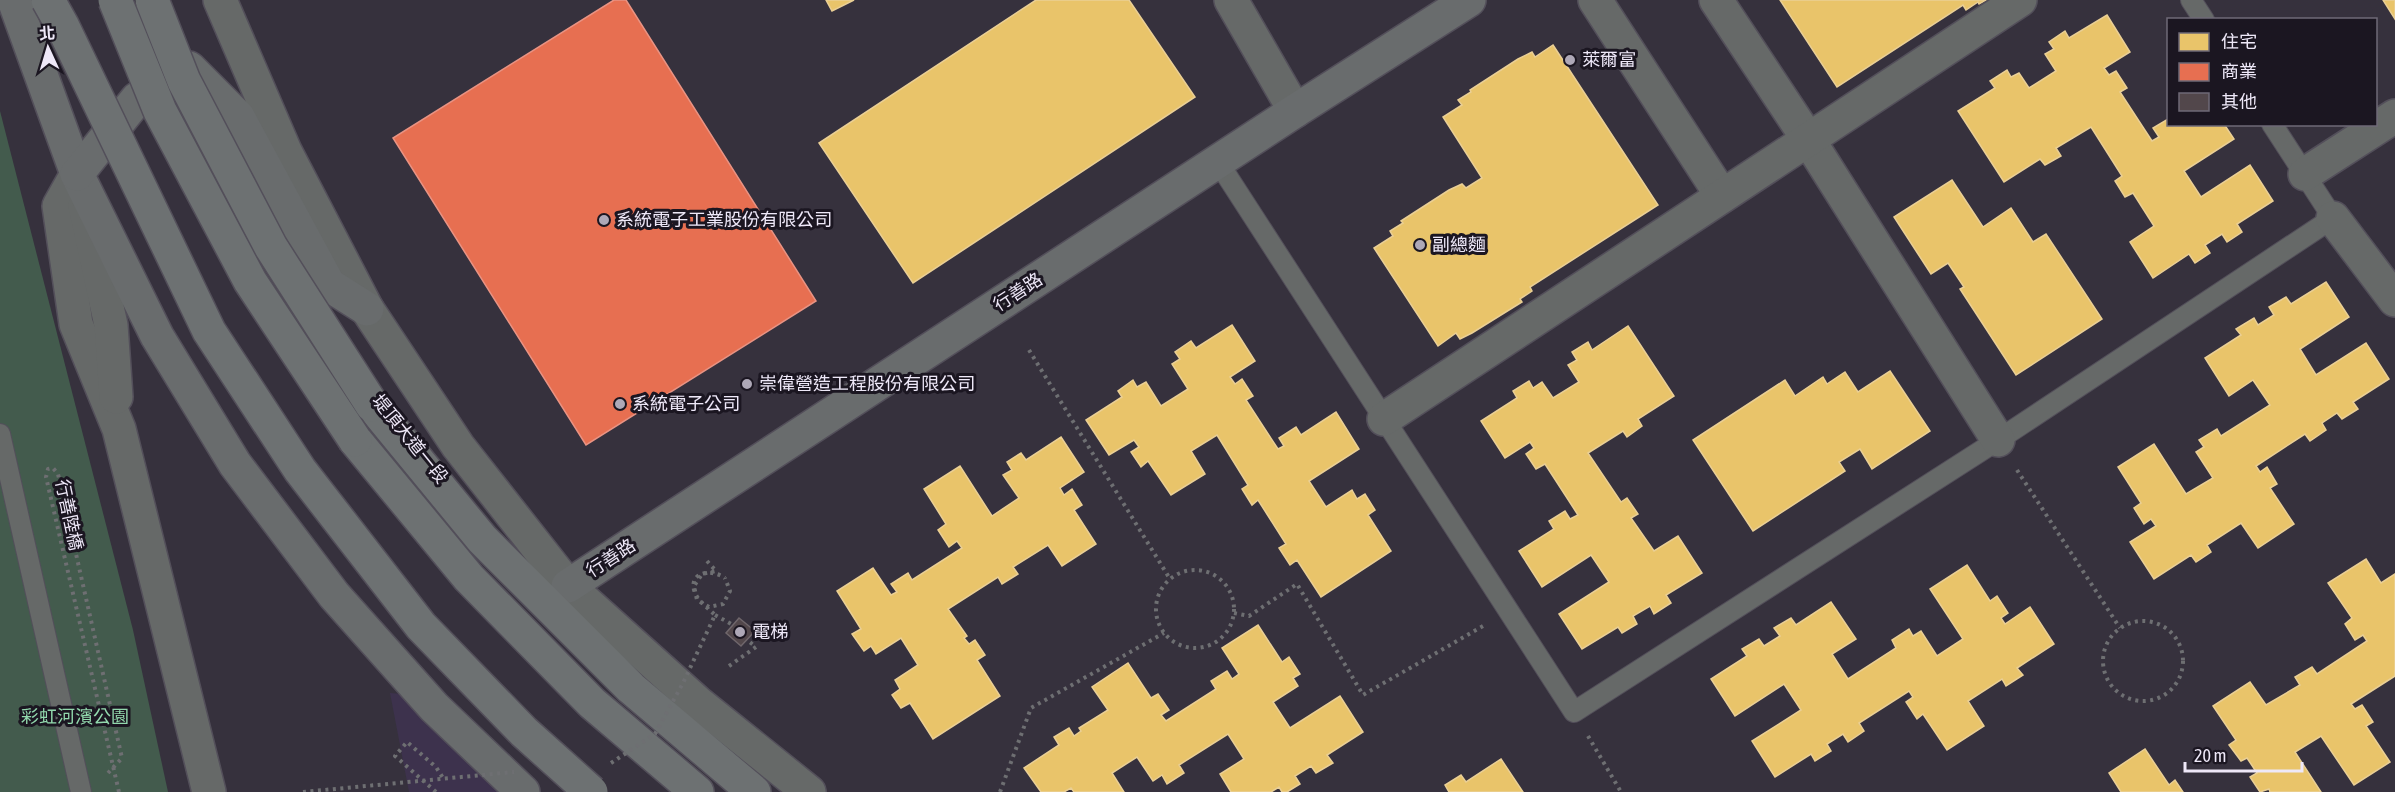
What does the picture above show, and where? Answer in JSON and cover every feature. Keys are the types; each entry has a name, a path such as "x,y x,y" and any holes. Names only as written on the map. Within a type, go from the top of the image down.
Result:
{"highway":[{"path":"48,0 209,331 300,470 422,626 524,732 591,792"},
{"path":"115,0 160,111 250,281 355,440 469,578 592,703 697,792"},
{"path":"152,0 184,81 271,247 372,405 483,539 631,688 754,792"}],"main road":[{"path":"14,0 77,174 157,336 235,464 334,595 434,707 523,792"},
{"name":"堤頂大道一段","path":"160,0 236,172 338,347 359,375 475,520 692,731 772,792"},
{"name":"行善路","path":"568,586 1295,111 1469,0"},
{"path":"77,174 137,99 189,68 238,117 329,285 367,309"}],"street":[{"name":"堤頂大道一段","path":"220,0 285,151 367,309 458,446 568,586 697,702 809,792"},
{"path":"1231,0 1295,111"},
{"path":"1595,0 1722,196"},
{"path":"1716,0 1808,139 1998,440"},
{"path":"1384,418 2020,0"},
{"path":"2305,174 2395,116"},
{"path":"77,174 97,253 111,325 119,429 209,792"},
{"path":"2333,218 2395,300"}],"lane":[{"path":"2191,0 2203,18"},
{"path":"1218,162 1574,712 1998,440 2333,218 2273,126"},
{"path":"0,434 81,792"}],"path":[{"path":"1029,350 1170,579"},
{"path":"1998,440 2120,628"},
{"name":"行善陸橋","path":"103,778 122,758 58,474 54,468 48,469 46,477 119,792"},
{"path":"707,561 725,578 730,591 723,604 709,607 697,600 694,586 702,574 716,571"},
{"path":"1194,570 1207,572 1219,578 1228,588 1233,600 1234,613 1230,626 1212,644 1186,647 1173,641 1164,633 1155,610 1161,588 1181,572 1194,570"},
{"path":"716,571 704,572 696,580 694,592 700,602 715,615 733,625"},
{"path":"1234,613 1249,616 1297,584 1363,695 1508,611"},
{"path":"2146,621 2160,624 2172,632 2179,644 2183,659 2181,672 2175,684 2165,694 2154,699 2140,700 2127,697 2115,689 2106,678 2103,664 2104,650 2110,638 2120,628 2133,622 2146,621"},
{"path":"1000,792 1031,708 1164,633"},
{"path":"729,666 756,647 747,639"},
{"path":"1574,712 1621,792"},
{"path":"436,792 395,756 407,742 436,767 443,778"}],"shaded area":[{"path":"390,693 402,694 511,792 409,792"}],"green space":[{"name":"彩虹河濱公園","path":"0,111 133,630 168,792 0,792"}],"building: 住宅":[{"path":"826,0 854,0 832,11"},
{"path":"1036,0 1129,0 1195,97 913,283 819,143"},
{"path":"1780,0 1986,0 1966,10 1963,5 1837,87"},
{"path":"2383,0 2395,0 2395,19"},
{"path":"2107,15 2130,52 2104,68 2109,75 2116,71 2127,88 2120,92 2152,141 2159,137 2153,128 2167,120 2167,126 2225,126 2234,139 2184,171 2201,197 2250,165 2273,201 2237,224 2242,232 2227,242 2222,234 2205,245 2210,253 2195,263 2189,254 2153,278 2130,242 2154,226 2133,193 2125,197 2115,181 2122,176 2091,127 2056,148 2061,156 2045,165 2040,159 2004,182 1958,111 1995,88 1990,81 2007,70 2011,77 2019,73 2029,88 2056,71 2045,54 2054,49 2049,42 2065,31 2069,38"},
{"path":"1553,45 1658,205 1530,287 1532,291 1520,299 1522,302 1472,333 1460,339 1456,333 1438,346 1374,248 1393,236 1390,231 1403,223 1401,221 1449,190 1462,184 1466,188 1482,178 1443,117 1462,105 1458,100 1471,92 1470,90 1518,59 1532,52 1535,57"},
{"path":"1952,180 1983,227 2011,208 2033,242 2046,234 2102,319 2016,375 1960,289 1964,287 1948,263 1931,274 1894,217"},
{"path":"2326,282 2349,317 2300,349 2316,375 2366,343 2389,379 2353,402 2358,409 2342,419 2337,413 2322,423 2326,430 2310,441 2305,434 2256,466 2260,472 2267,467 2277,484 2270,488 2294,524 2258,548 2241,523 2207,545 2211,552 2196,562 2191,555 2154,579 2130,542 2156,526 2151,519 2144,524 2134,508 2141,503 2118,467 2154,444 2186,494 2213,478 2196,452 2204,447 2199,440 2217,429 2221,436 2270,405 2253,380 2229,396 2205,358 2241,335 2236,329 2254,318 2258,325 2274,315 2269,307 2286,297 2291,304"},
{"path":"1232,325 1255,361 1230,377 1235,384 1242,379 1253,396 1246,400 1278,449 1284,446 1279,438 1296,427 1301,435 1336,412 1359,449 1309,481 1326,507 1352,490 1357,499 1365,494 1375,510 1368,515 1391,551 1321,597 1297,560 1290,565 1279,548 1286,544 1258,500 1252,505 1242,489 1248,485 1217,435 1191,451 1205,474 1171,495 1148,461 1141,467 1131,452 1139,447 1134,440 1109,455 1086,420 1122,397 1118,391 1133,380 1137,387 1146,382 1161,406 1188,389 1172,364 1180,359 1175,352 1191,341 1196,348"},
{"path":"1628,326 1674,396 1638,419 1642,426 1627,437 1623,431 1588,453 1621,502 1627,498 1638,514 1631,518 1654,551 1678,536 1702,573 1666,595 1671,603 1654,614 1650,606 1633,616 1637,624 1622,633 1618,627 1582,649 1559,614 1609,582 1591,555 1542,587 1519,551 1554,529 1549,521 1565,511 1570,519 1578,515 1545,464 1536,469 1526,454 1534,448 1530,442 1505,458 1481,421 1517,398 1513,391 1529,381 1533,388 1542,382 1553,398 1579,382 1568,365 1577,360 1572,352 1588,342 1592,350"},
{"path":"1890,371 1930,431 1872,469 1860,449 1839,462 1845,471 1753,531 1693,440 1785,380 1795,396 1823,377 1827,384 1845,372 1858,392"},
{"path":"1061,437 1084,472 1060,488 1064,495 1072,489 1082,505 1074,510 1096,544 1062,566 1048,545 1013,567 1018,574 1002,584 998,577 948,609 967,636 964,638 969,644 975,640 985,655 977,660 1000,696 933,739 910,703 901,708 892,695 900,689 895,680 918,665 901,638 876,654 871,646 864,651 852,634 861,629 837,591 873,568 891,595 897,592 891,584 908,573 912,580 962,548 957,541 949,547 938,530 946,524 924,489 960,466 992,516 1019,498 1003,475 1012,470 1007,462 1021,453 1026,460"},
{"path":"2366,559 2381,583 2395,574 2395,676 2351,704 2355,709 2362,705 2373,722 2366,726 2390,762 2354,785 2321,736 2295,752 2321,792 2270,792 2269,789 2260,792 2250,777 2257,773 2247,758 2241,761 2229,745 2236,740 2213,706 2250,682 2266,705 2300,685 2295,677 2312,667 2317,674 2367,641 2363,635 2355,640 2345,624 2352,618 2328,583"},
{"path":"1967,565 1990,601 1997,596 2008,613 2001,618 2005,624 2030,607 2054,644 2017,668 2023,675 2006,686 2002,679 1968,701 1984,726 1947,750 1923,714 1917,719 1906,702 1913,697 1909,691 1859,723 1864,731 1848,742 1843,734 1827,744 1831,751 1815,761 1811,754 1775,777 1752,741 1801,710 1784,684 1735,716 1711,679 1747,656 1742,649 1759,639 1764,646 1780,636 1774,628 1791,618 1796,625 1831,602 1856,639 1832,654 1848,679 1896,648 1892,640 1909,629 1913,636 1921,631 1937,656 1963,639 1930,589"},
{"path":"1258,625 1282,662 1289,657 1300,674 1293,678 1298,686 1273,702 1290,728 1340,696 1363,732 1327,755 1333,763 1316,773 1311,766 1295,776 1300,784 1287,792 1282,792 1279,787 1271,792 1231,792 1220,774 1244,759 1228,734 1179,765 1184,773 1167,784 1162,775 1153,781 1137,757 1112,773 1124,792 1074,792 1071,788 1064,792 1041,792 1024,768 1059,745 1054,737 1069,728 1074,736 1081,731 1079,728 1108,710 1092,687 1128,663 1151,698 1158,694 1169,710 1161,715 1166,721 1216,689 1211,681 1227,671 1232,679 1239,674 1222,648"},
{"path":"2145,749 2169,785 2175,780 2183,792 2121,792 2109,773"},
{"path":"1501,759 1523,792 1449,792 1445,785 1461,775 1466,782"}],"building: 商業":[{"name":"系統電子工業股份有限公司","path":"614,0 626,0 816,301 586,445 393,138"}],"building: 其他":[{"name":"電梯","path":"739,618 755,631 741,646 726,633"}],"place":[{"name":"萊爾富","path":"1570,60"},
{"name":"系統電子工業股份有限公司","path":"604,220"},
{"name":"副總麵","path":"1420,245"},
{"name":"崇偉營造工程股份有限公司","path":"747,384"},
{"name":"系統電子公司","path":"620,404"},
{"name":"電梯","path":"740,632"}]}
